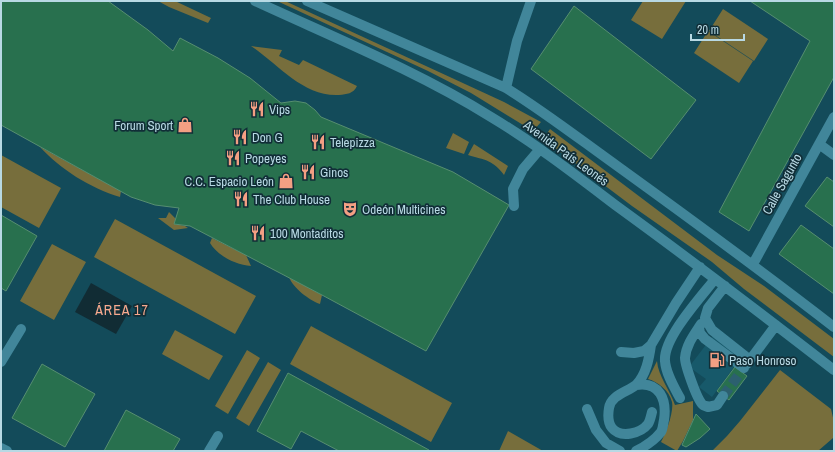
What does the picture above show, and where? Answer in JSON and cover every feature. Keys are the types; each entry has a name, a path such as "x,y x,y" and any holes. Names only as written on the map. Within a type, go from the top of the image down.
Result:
{"street":[{"name":"Avenida País Leonés","path":"255,1 402,68 447,91 491,117 540,149 700,267 834,370"},
{"name":"Avenida País Leonés","path":"307,1 506,88 753,264 834,327"},
{"path":"506,88 517,41 531,1"},
{"name":"Calle Sagunto","path":"753,264 834,117"},
{"path":"819,144 834,155"},
{"path":"514,206 513,189 523,169 540,149"},
{"path":"621,352 634,353 644,351 651,345 700,267"},
{"path":"680,398 664,360 666,352 669,343 684,318 715,279"},
{"path":"723,396 716,405 708,408 703,405 687,370 685,358 689,342 705,318 708,308 725,286"},
{"path":"705,318 712,330 750,360"},
{"path":"699,327 700,333 705,339 743,370 776,326"},
{"path":"1,362 21,329"},
{"path":"651,345 650,357 642,378 636,385 613,399 609,406 609,421 612,428 618,432 625,434 633,433 639,431 649,422 652,412"},
{"path":"636,385 642,384 651,386 657,390 663,398 666,410 662,431 648,445 636,451"},
{"path":"587,409 596,430 606,443 620,451"},
{"path":"209,451 218,436"},
{"path":"1,448 7,451"}],"shaded area":[{"path":"158,1 175,1 211,18 208,23"},
{"path":"277,1 285,1 504,102 541,122 533,131 471,93 428,71"},
{"path":"643,1 686,1 662,39 631,20"},
{"path":"723,9 768,39 754,61 709,31"},
{"path":"708,31 753,61 739,83 694,53"},
{"path":"251,46 282,50 279,56 299,65 303,60 357,86 352,92 339,95 314,91 292,78"},
{"path":"550,129 717,255 764,286 834,339 834,357 744,289 712,262 632,206 543,139"},
{"path":"453,133 469,142 464,154 446,148"},
{"path":"474,144 508,166 504,175 492,163 468,155"},
{"path":"40,147 121,191 120,197 76,177 57,163"},
{"path":"1,155 61,188 39,228 1,207"},
{"path":"169,212 176,219 175,224 188,228 174,230 158,218 166,218"},
{"path":"115,219 256,296 235,334 94,257"},
{"path":"212,238 246,255 251,266 239,264 223,256 213,248 210,243"},
{"path":"52,244 86,262 54,320 20,301"},
{"path":"289,277 322,295 320,304 311,300 302,293"},
{"path":"91,283 132,306 116,334 75,312"},
{"path":"311,326 452,403 431,442 290,364"},
{"path":"175,330 223,356 209,380 162,354"},
{"name":"Paso Honroso","path":"715,333 744,353 712,397 699,387 706,379 689,367"},
{"path":"247,350 260,358 228,414 215,406"},
{"path":"657,361 662,378 675,405 693,401 693,420 677,451 661,442 669,422 672,411 672,402 666,390 656,382 648,379"},
{"path":"268,362 281,370 249,426 236,418"},
{"path":"780,370 831,409 834,422 833,438 818,451 712,451 740,421"},
{"path":"508,431 543,451 499,451"}],"building":[{"name":"C.C. Espacio León","path":"1,1 108,1 148,30 173,51 180,38 218,58 250,78 281,103 295,101 306,103 321,117 453,172 509,205 426,351 190,226 174,224 179,208 155,205 131,197 1,125"},
{"path":"750,1 834,1 834,77 749,231 719,212 810,41"},
{"path":"574,6 696,100 651,159 531,69"},
{"path":"827,177 834,182 834,227 805,206"},
{"path":"1,215 37,236 6,291 1,288"},
{"path":"801,225 834,249 834,294 779,254"},
{"path":"42,364 95,394 65,447 12,418"},
{"path":"735,367 747,376 729,400 717,391"},
{"path":"288,373 429,450 339,451 301,431 291,449 257,431"},
{"path":"126,410 180,439 173,451 104,451"},
{"path":"696,414 710,429 686,447 682,445"}],"tunnel":[{"path":"723,396 741,372"}],"place":[{"name":"Vips","path":"257,109"},
{"name":"Forum Sport","path":"185,125"},
{"name":"Don G","path":"240,137"},
{"name":"Telepizza","path":"318,142"},
{"name":"Popeyes","path":"233,158"},
{"name":"Ginos","path":"308,172"},
{"name":"C.C. Espacio León","path":"286,181"},
{"name":"The Club House","path":"241,199"},
{"name":"Odeón Multicines","path":"350,209"},
{"name":"100 Montaditos","path":"258,233"},
{"name":"Paso Honroso","path":"717,360"}],"district":[{"name":"ÁREA 17","path":"122,310"}]}
